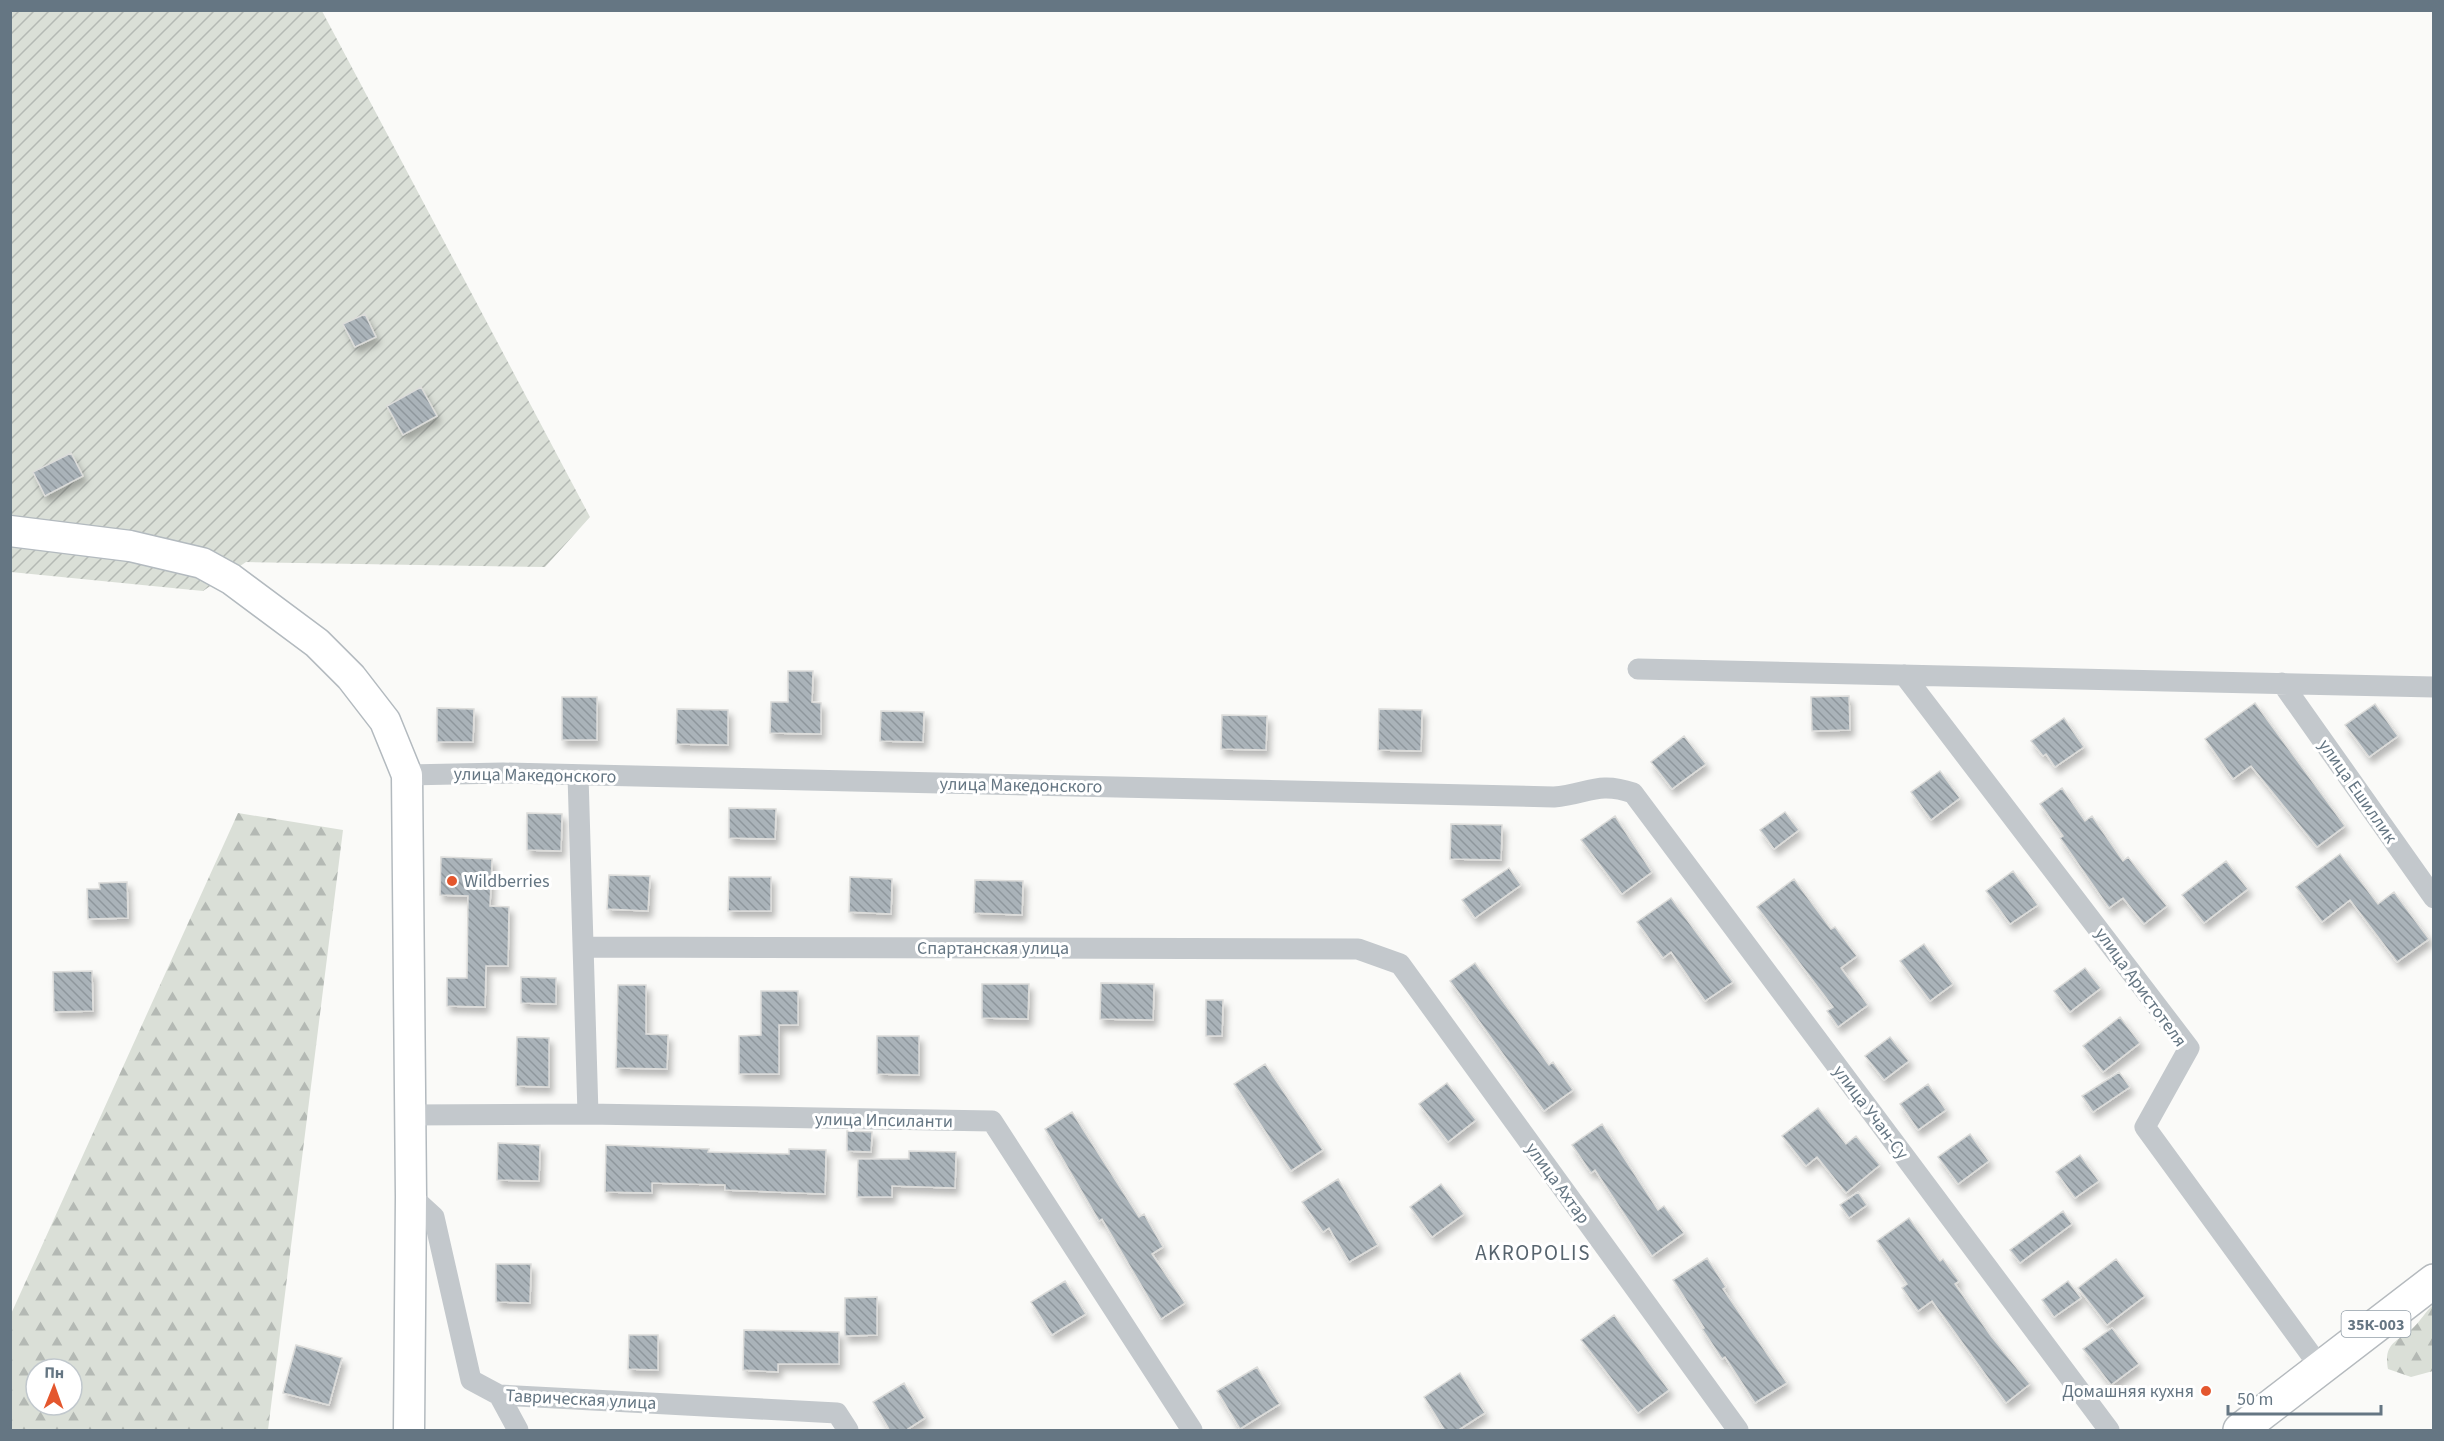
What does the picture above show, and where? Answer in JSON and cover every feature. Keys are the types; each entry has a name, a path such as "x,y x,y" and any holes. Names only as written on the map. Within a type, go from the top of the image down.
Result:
{"main road":[{"path":"10,531 130,546 202,562 231,579 317,643 351,677 385,721 406,775 408,1115 411,1196 409,1431"},
{"name":"35К-003","path":"2240,1431 2433,1281"}],"street":[{"path":"1638,669 2433,687"},
{"name":"улица Аристотеля","path":"1904,675 2189,1048 2145,1127 2320,1367"},
{"name":"улица Ешиллик","path":"2282,683 2433,898"},
{"name":"улица Македонского","path":"406,775 578,775 1554,797 1574,795 1592,788 1614,786 1633,793"},
{"path":"578,775 588,1114"},
{"name":"улица Учан-Су","path":"1633,793 2109,1431"},
{"name":"Спартанская улица","path":"584,947 1358,949 1400,964"},
{"name":"улица Ахтар","path":"1400,964 1738,1431"},
{"name":"улица Ипсиланти","path":"408,1115 588,1114 992,1121 1192,1431"},
{"name":"Таврическая улица","path":"411,1196 434,1217 471,1380 499,1395 837,1413 848,1431"},
{"path":"499,1395 518,1431"}],"green space":[{"path":"11,11 322,11 590,517 545,567 246,562 203,591 11,572"},
{"path":"238,813 343,830 268,1430 11,1430 11,1314"},
{"path":"2433,1305 2433,1371 2411,1377 2388,1369 2387,1360 2390,1348 2414,1327"}],"building":[{"path":"365,314 376,337 355,347 343,324"},
{"path":"421,387 437,416 403,435 387,406"},
{"path":"71,453 83,476 45,496 33,472"},
{"path":"788,671 813,671 812,702 821,703 821,734 770,733 771,702 788,702"},
{"path":"1849,696 1850,730 1812,731 1811,697"},
{"path":"562,697 597,697 597,740 562,740"},
{"path":"2255,703 2345,826 2317,847 2251,766 2233,779 2205,739"},
{"path":"2375,704 2398,736 2369,757 2345,725"},
{"path":"437,708 474,709 473,742 437,742"},
{"path":"677,709 728,710 728,745 676,744"},
{"path":"1379,709 1422,710 1421,751 1378,750"},
{"path":"881,711 924,712 923,742 880,741"},
{"path":"1222,715 1267,716 1266,750 1221,749"},
{"path":"2064,718 2084,747 2055,767 2046,754 2043,756 2031,741"},
{"path":"1684,736 1706,764 1672,789 1651,762"},
{"path":"1940,771 1960,798 1931,820 1911,792"},
{"path":"2062,788 2085,821 2092,816 2123,861 2128,857 2167,906 2144,924 2123,898 2109,908 2060,838 2063,836 2040,804"},
{"path":"729,808 776,809 775,839 729,838"},
{"path":"1785,812 1799,830 1774,849 1760,830"},
{"path":"527,813 562,814 561,851 527,850"},
{"path":"1615,816 1652,872 1622,894 1581,840"},
{"path":"1451,824 1502,825 1501,860 1450,859"},
{"path":"2340,854 2378,904 2394,892 2429,939 2397,962 2350,900 2322,922 2296,887"},
{"path":"441,857 492,859 490,906 509,907 508,966 486,966 485,1007 447,1006 447,978 467,978 468,896 440,895"},
{"path":"2226,861 2248,889 2204,923 2182,895"},
{"path":"1509,868 1521,885 1475,918 1462,900"},
{"path":"2013,871 2038,905 2010,924 1986,891"},
{"path":"609,875 650,876 648,911 607,909"},
{"path":"729,877 771,877 771,911 728,911"},
{"path":"850,877 892,879 891,914 849,912"},
{"path":"1794,879 1831,929 1835,927 1857,956 1841,968 1868,1005 1838,1027 1827,1011 1833,1007 1757,907"},
{"path":"975,880 1023,881 1022,915 974,913"},
{"path":"127,882 128,918 88,919 87,889 100,889 99,883"},
{"path":"1671,898 1733,982 1705,1001 1671,952 1663,958 1637,922"},
{"path":"1924,944 1953,984 1930,1001 1900,961"},
{"path":"1475,963 1549,1065 1553,1062 1573,1090 1544,1111 1450,981"},
{"path":"2085,968 2101,988 2070,1012 2054,991"},
{"path":"92,971 93,1011 54,1012 53,972"},
{"path":"521,977 556,978 556,1004 521,1003"},
{"path":"1101,983 1154,984 1153,1020 1100,1019"},
{"path":"982,984 1029,984 1028,1019 982,1018"},
{"path":"618,985 646,985 646,1034 668,1035 667,1069 616,1068"},
{"path":"761,991 798,991 798,1025 779,1025 779,1074 739,1074 739,1036 761,1035"},
{"path":"1206,1000 1223,1000 1222,1036 1206,1036"},
{"path":"2120,1017 2140,1043 2103,1072 2083,1046"},
{"path":"877,1036 919,1036 919,1075 877,1074"},
{"path":"517,1037 549,1038 549,1087 516,1086"},
{"path":"1890,1037 1909,1061 1884,1080 1865,1056"},
{"path":"1265,1064 1323,1150 1291,1171 1234,1084"},
{"path":"2119,1072 2130,1087 2093,1112 2082,1096"},
{"path":"1447,1083 1476,1120 1448,1142 1419,1104"},
{"path":"1928,1084 1946,1110 1918,1130 1900,1104"},
{"path":"1818,1108 1846,1144 1856,1136 1880,1165 1846,1193 1817,1157 1806,1166 1782,1136"},
{"path":"1072,1112 1139,1217 1144,1214 1163,1247 1152,1254 1185,1303 1161,1319 1102,1219 1099,1221 1045,1129"},
{"path":"1602,1124 1658,1210 1664,1206 1684,1233 1652,1256 1595,1170 1591,1173 1572,1145"},
{"path":"847,1131 872,1132 871,1152 847,1151"},
{"path":"1970,1134 1989,1161 1958,1184 1938,1157"},
{"path":"498,1143 540,1145 539,1181 497,1180"},
{"path":"606,1145 709,1149 708,1152 789,1154 789,1149 826,1150 825,1194 725,1190 725,1185 652,1183 652,1193 605,1192"},
{"path":"909,1151 956,1152 955,1188 892,1186 892,1197 857,1197 858,1159 909,1159"},
{"path":"2080,1155 2099,1181 2075,1198 2056,1172"},
{"path":"1338,1179 1378,1245 1349,1262 1329,1228 1323,1232 1302,1202"},
{"path":"1441,1184 1464,1214 1432,1237 1410,1207"},
{"path":"1858,1192 1867,1205 1849,1218 1840,1205"},
{"path":"2063,1211 2072,1224 2020,1263 2010,1250"},
{"path":"1909,1218 1940,1261 1943,1259 1959,1281 1955,1284 1991,1336 2030,1384 2006,1403 1932,1301 1918,1311 1902,1288 1907,1284 1877,1241"},
{"path":"1707,1258 1726,1287 1723,1289 1787,1383 1755,1403 1725,1357 1722,1359 1702,1329 1704,1328 1673,1280"},
{"path":"2116,1259 2145,1296 2107,1325 2078,1288"},
{"path":"496,1264 531,1264 530,1303 496,1302"},
{"path":"1065,1281 1086,1314 1052,1335 1031,1302"},
{"path":"2068,1281 2081,1298 2054,1317 2042,1300"},
{"path":"877,1297 877,1335 845,1336 845,1298"},
{"path":"1614,1315 1669,1390 1638,1413 1581,1340"},
{"path":"2112,1328 2139,1364 2111,1385 2083,1349"},
{"path":"744,1330 839,1332 839,1364 778,1364 778,1372 743,1370"},
{"path":"629,1335 658,1335 658,1370 628,1369"},
{"path":"296,1345 342,1358 329,1405 283,1393"},
{"path":"1257,1367 1280,1404 1240,1429 1217,1391"},
{"path":"1460,1373 1485,1413 1457,1431 1445,1431 1424,1397"},
{"path":"904,1383 925,1418 905,1431 890,1431 873,1402"}],"place":[{"name":"Wildberries","path":"452,881"},
{"name":"Домашняя кухня","path":"2206,1391"}],"district":[{"name":"AKROPOLIS","path":"1533,1253"}]}
